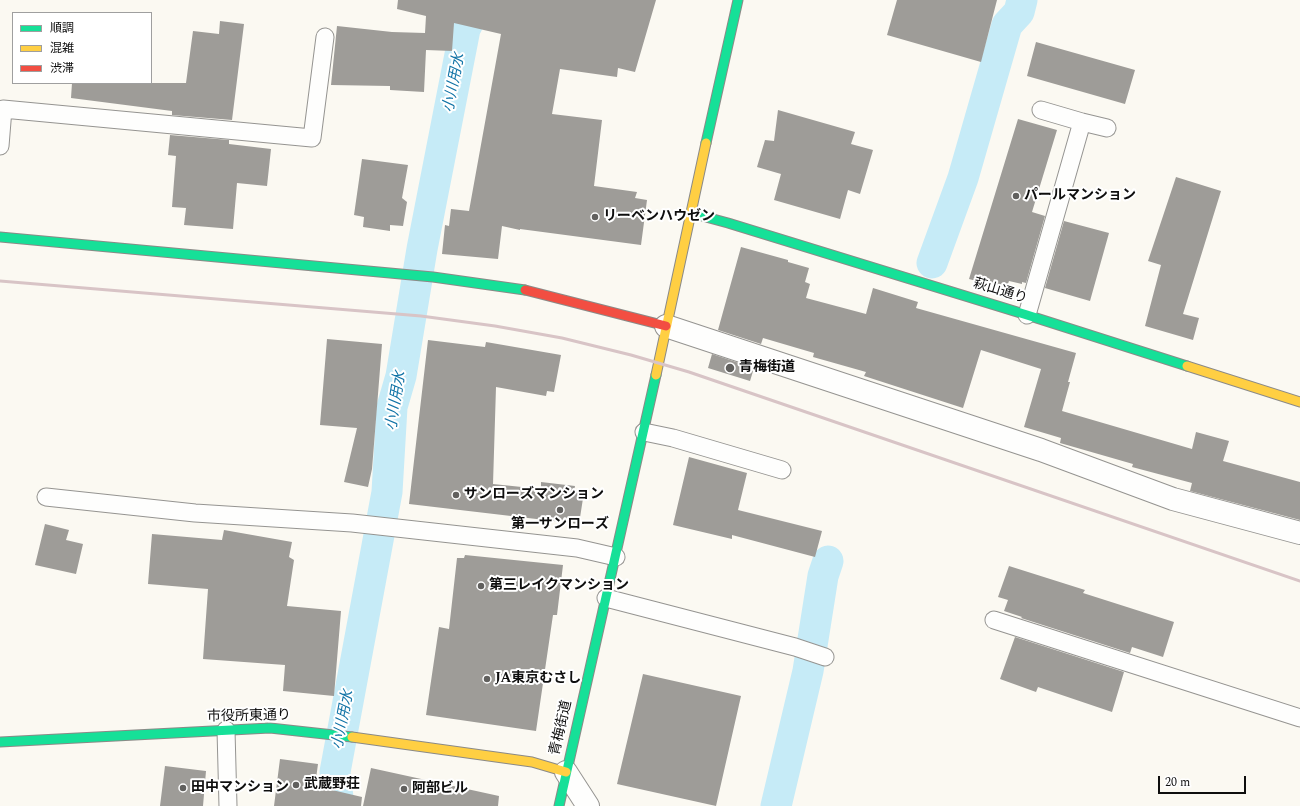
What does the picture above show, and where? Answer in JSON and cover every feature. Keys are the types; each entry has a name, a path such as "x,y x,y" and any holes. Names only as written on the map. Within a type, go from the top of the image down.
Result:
{"street":[{"name":"青梅街道","path":"559,806 644,432 738,0"},
{"name":"萩山通り","path":"691,213 1027,315 1300,402"},
{"path":"0,237 433,277 510,287 540,293 666,326 1041,450 1173,499 1300,533"},
{"name":"市役所東通り","path":"0,742 270,728 361,738 532,762 566,772"},
{"path":"566,772 588,806"}],"lane":[{"path":"0,146 3,109 312,138 325,37"},
{"path":"1041,110 1108,128"},
{"path":"1027,315 1082,122"},
{"path":"644,432 673,438 782,470"},
{"path":"46,497 195,513 352,523 577,548 616,557"},
{"path":"606,598 795,647 825,657"},
{"path":"994,620 1300,718"},
{"path":"226,730 228,806"}],"building":[{"path":"398,0 656,0 635,72 618,68 617,77 560,69 552,114 602,120 594,186 637,192 635,198 647,200 641,245 520,230 502,226 498,259 442,254 445,225 449,226 451,209 469,211 501,34 454,23 452,51 426,50 424,92 390,90 390,86 331,85 337,26 392,32 425,33 426,16 397,9"},
{"path":"897,0 997,0 981,62 887,35"},
{"path":"220,21 244,24 232,120 172,115 172,111 71,98 72,84 186,83 193,31 219,34"},
{"path":"1036,42 1135,70 1125,104 1027,76"},
{"path":"778,110 855,132 851,144 873,150 860,194 848,190 840,219 774,200 781,174 757,167 765,140 774,141"},
{"name":"パールマンション","path":"1018,119 1057,130 1032,212 1045,216 1026,283 1022,282 1022,284 1009,281 1006,289 969,279"},
{"path":"170,135 229,140 229,144 271,149 267,186 237,183 233,229 184,225 186,208 172,207 176,156 168,155"},
{"path":"362,159 408,165 402,198 407,202 403,226 390,225 390,231 363,227 364,217 354,215"},
{"path":"1176,177 1221,191 1183,314 1199,318 1193,340 1145,326 1161,265 1148,261"},
{"path":"1064,221 1109,233 1090,301 1045,288"},
{"path":"741,247 788,260 788,262 809,268 805,282 810,284 806,298 866,314 873,288 918,302 916,308 1076,353 1062,411 1192,449 1196,432 1229,441 1223,461 1300,482 1300,520 1190,491 1192,483 1132,467 1133,464 1060,443 1061,438 1024,427 1041,369 981,350 963,408 864,376 866,372 813,357 814,353 763,338 761,344 718,330"},
{"path":"327,339 382,344 372,469 368,487 344,482 357,428 320,425"},
{"path":"428,340 485,347 486,342 561,355 554,392 547,391 546,396 496,387 493,484 541,489 541,482 575,486 574,491 584,492 579,524 409,504"},
{"path":"712,354 754,368 750,381 708,368"},
{"path":"689,457 747,473 738,510 822,531 815,557 732,535 732,539 673,525"},
{"path":"45,524 69,530 66,540 83,544 76,574 35,565"},
{"path":"224,530 292,542 289,557 294,560 287,606 341,611 334,696 283,691 285,665 203,659 208,589 148,584 152,534 222,540"},
{"path":"465,555 563,565 557,615 553,615 536,731 426,715 439,627 449,629 457,558 464,558"},
{"path":"1009,566 1085,590 1083,593 1174,622 1163,657 1132,647 1130,653 1021,618 1022,617 1004,611 1008,600 998,597"},
{"path":"1015,637 1124,672 1112,712 1038,687 1036,692 1000,679"},
{"path":"643,674 741,696 716,806 617,784"},
{"name":"武蔵野荘","path":"280,759 318,764 315,786 362,797 361,806 274,806"},
{"name":"田中マンション","path":"165,766 206,771 203,806 160,806"},
{"name":"阿部ビル","path":"371,768 499,796 498,806 363,806"}],"waterway":[{"name":"小川用水","path":"339,806 335,772 387,492 392,407 401,376 422,249 465,29 480,0"},
{"path":"932,263 963,178 1007,25 1019,12 1022,0"},
{"path":"776,806 808,671 823,576 828,561"}],"railway":[{"path":"0,281 421,316 495,326 562,338 631,355 689,372 1300,581"}],"traffic: fast":[{"path":"706,143 738,0"},
{"path":"691,213 1027,315 1187,366"},
{"path":"0,237 433,277 525,290"},
{"path":"559,806 656,375"},
{"path":"0,742 270,728 352,737"}],"traffic: slow":[{"path":"656,375 706,143"},
{"path":"1187,366 1300,402"},
{"path":"352,737 532,762 566,772"}],"traffic: jam":[{"path":"525,290 666,326"}],"place":[{"name":"パールマンション","path":"1016,196"},
{"name":"リーベンハウゼン","path":"595,217"},
{"name":"青梅街道","path":"730,368"},
{"name":"サンローズマンション","path":"456,495"},
{"name":"第一サンローズ","path":"560,510"},
{"name":"第三レイクマンション","path":"481,586"},
{"name":"JA東京むさし","path":"487,679"},
{"name":"武蔵野荘","path":"296,785"},
{"name":"田中マンション","path":"183,788"},
{"name":"阿部ビル","path":"404,789"}]}
